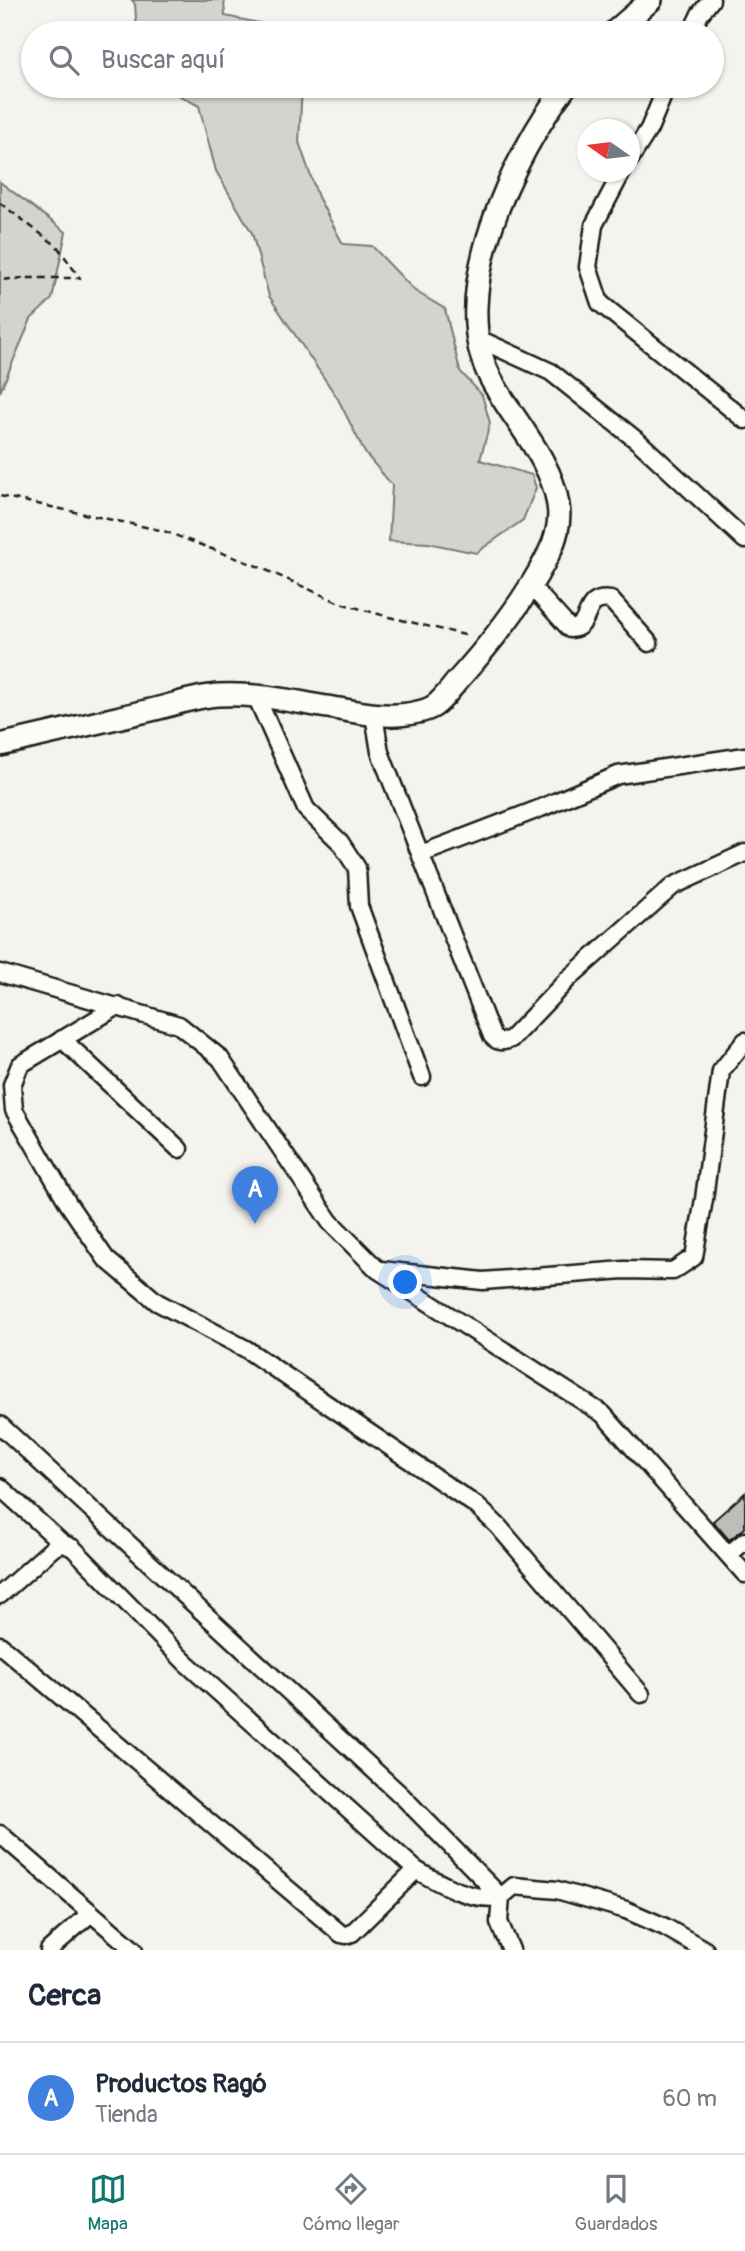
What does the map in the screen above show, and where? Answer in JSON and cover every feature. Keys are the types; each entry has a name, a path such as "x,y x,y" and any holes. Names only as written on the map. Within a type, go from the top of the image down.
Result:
{"main road":[{"path":"626,21 650,0"},
{"path":"0,745 217,695 256,696 374,715 419,712 434,706 493,641 550,553 559,521 558,503 552,481 529,438 491,380 484,363 476,299 487,239 506,189 530,139 558,98"}],"street":[{"path":"696,21 711,0"},
{"path":"640,142 662,98"},
{"path":"617,182 594,225 588,267 600,303 745,420"},
{"path":"479,339 551,372 640,443 745,540"},
{"path":"530,585 570,629 580,626 595,601 611,600 649,643"},
{"path":"256,696 306,809 340,842 356,868 359,906 422,1077"},
{"path":"374,715 380,752 496,1041 511,1039 569,978 673,886 745,853"},
{"path":"421,854 618,775 745,756"},
{"path":"0,973 179,1025 220,1058 330,1222 378,1270 603,1414 745,1574"},
{"path":"118,1006 20,1065 12,1085 14,1110 69,1205 106,1259 157,1302 246,1349 477,1506 498,1526 641,1694"},
{"path":"62,1039 179,1149"},
{"path":"378,1270 483,1281 624,1270 673,1271 694,1257 721,1071 745,1041"},
{"path":"0,1425 403,1797 501,1897 499,1922 511,1950"},
{"path":"0,1487 62,1543 73,1548 186,1662 416,1870 469,1895 489,1899 501,1897 514,1886 557,1889 626,1910 665,1927 705,1950"},
{"path":"729,1554 745,1541"},
{"path":"0,1595 62,1543"},
{"path":"0,1646 341,1934 352,1933 416,1870"},
{"path":"0,1834 134,1950"},
{"path":"49,1950 91,1913"}],"path":[{"path":"0,203 57,246 80,278 0,280"},
{"path":"0,496 164,531 257,566 340,603 493,641"}],"shaded area":[{"path":"132,0 224,0 225,16 249,21 136,21 135,4"},
{"path":"184,98 301,98 299,142 318,197 343,244 372,246 415,291 445,309 460,371 482,395 490,423 480,460 532,475 536,488 523,520 476,553 428,543 389,541 392,485 365,453 338,399 269,296 252,233 216,171 199,106"},
{"path":"0,182 66,232 52,299 31,319 0,392"}],"building":[{"path":"745,1493 745,1528 729,1540 713,1521"}],"place":[{"name":"Productos Ragó","path":"255,1224"}]}
